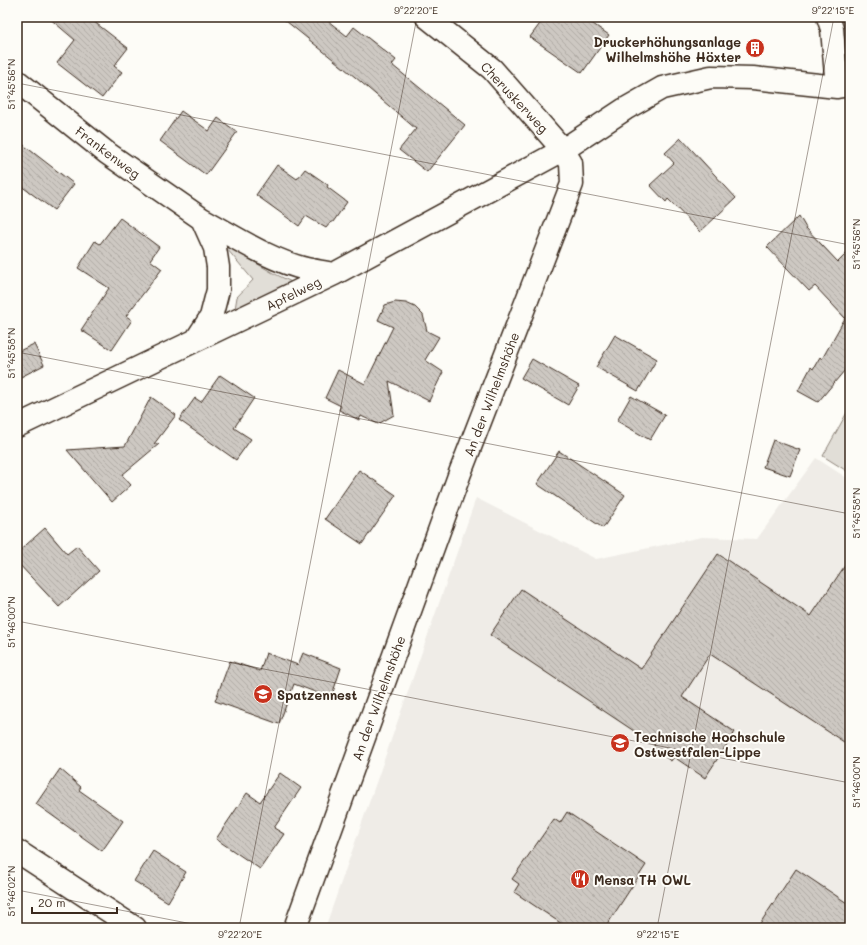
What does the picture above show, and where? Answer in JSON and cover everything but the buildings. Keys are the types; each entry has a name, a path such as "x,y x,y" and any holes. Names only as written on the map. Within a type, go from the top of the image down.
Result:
{"street":[{"name":"Cheruskerweg","path":"427,17 492,69 563,150"},
{"path":"563,150 625,109 662,88 711,77 753,78 844,86 828,17"},
{"name":"Frankenweg","path":"17,81 107,153 202,219 284,262 306,269 334,274"},
{"name":"Apfelweg","path":"17,426 334,274 563,150"},
{"name":"An der Wilhelmshöhe","path":"295,928 460,473 572,184 571,163 563,150"},
{"path":"195,341 212,317 218,290 218,267 215,248 202,219"},
{"path":"17,851 135,928"}],"shaded area":[{"path":"222,243 273,273 308,290 232,327 237,297 253,280"},
{"path":"850,407 850,473 823,456"},
{"name":"Technische Hochschule Ostwestfalen-Lippe","path":"816,458 850,480 850,928 325,928 476,498 596,559 702,537 757,539"}],"place":[{"name":"Druckerhöhungsanlage Wilhelmshöhe Höxter","path":"755,48"},
{"name":"Spatzennest","path":"263,694"},
{"name":"Technische Hochschule Ostwestfalen-Lippe","path":"620,743"},
{"name":"Mensa TH OWL","path":"580,879"}]}
